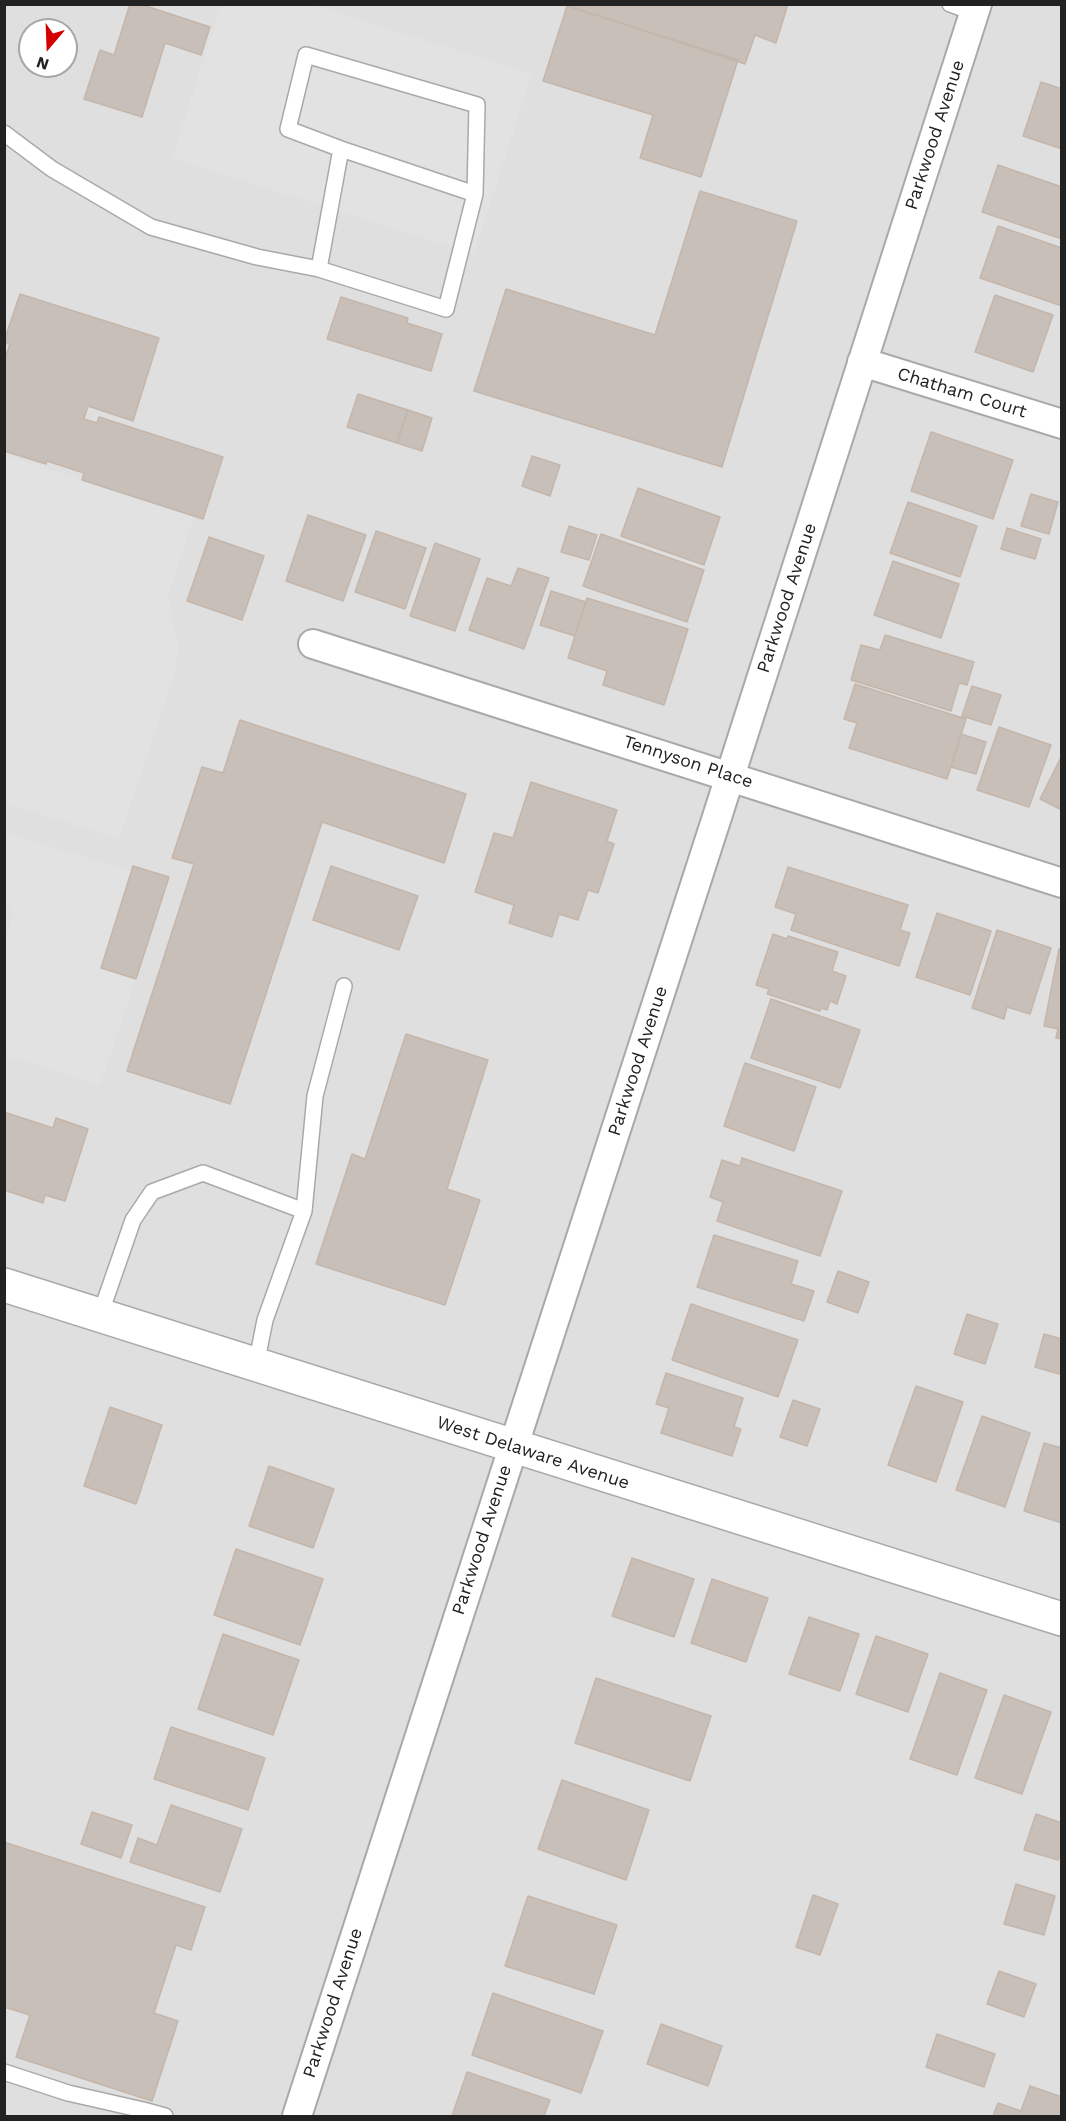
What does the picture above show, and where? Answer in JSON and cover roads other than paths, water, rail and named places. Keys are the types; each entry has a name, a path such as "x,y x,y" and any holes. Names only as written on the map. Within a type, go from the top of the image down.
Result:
{"street":[{"name":"Parkwood Avenue","path":"297,2116 862,362 967,7"},
{"name":"Chatham Court","path":"862,362 1062,424"},
{"name":"Tennyson Place","path":"313,644 730,775 1062,883"},
{"name":"West Delaware Avenue","path":"4,1285 1062,1619"}],"lane":[{"path":"4,133 52,170 151,227 257,257 319,269 446,309 474,194 477,105 306,55 288,129 341,150 474,194"},
{"path":"319,269 341,150"},
{"path":"256,1365 265,1320 304,1211 315,1096 344,986"},
{"path":"100,1316 133,1220 152,1192 203,1173 304,1211"},
{"path":"4,2072 68,2093 165,2116"}]}
